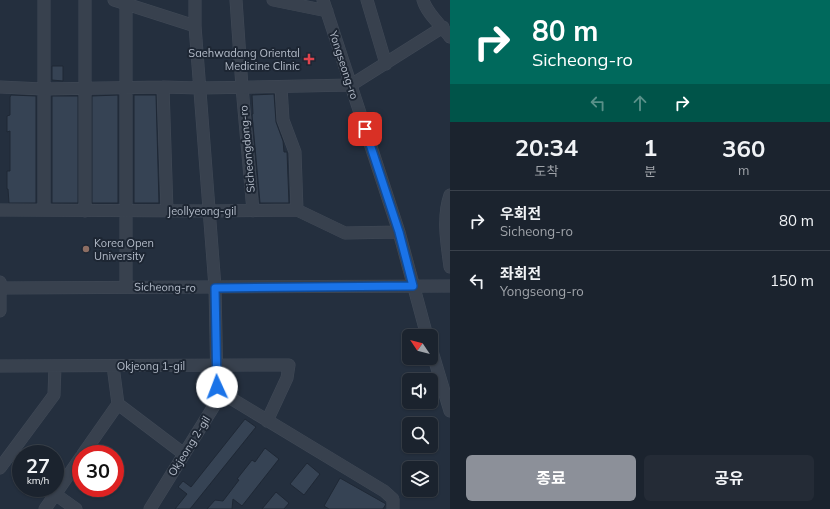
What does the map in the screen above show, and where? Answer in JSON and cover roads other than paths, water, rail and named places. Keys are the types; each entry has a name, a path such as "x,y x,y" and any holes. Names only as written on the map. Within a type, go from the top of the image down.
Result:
{"street":[{"path":"44,0 44,210"},
{"path":"85,0 85,211"},
{"path":"114,0 195,26"},
{"path":"195,0 195,26 215,288 217,387 222,393 267,421 384,490 393,499 393,509"},
{"name":"Sicheongdong-ro","path":"236,0 253,211"},
{"path":"274,0 325,5"},
{"path":"367,0 386,64"},
{"path":"422,0 425,8 443,27 450,37"},
{"path":"126,4 126,287"},
{"name":"Yongseong-ro","path":"325,5 399,232 425,329"},
{"path":"0,87 43,89 351,85 443,27"},
{"path":"163,87 167,211"},
{"path":"281,87 283,120 295,152 297,210"},
{"path":"450,195 446,206 450,267"},
{"name":"Jeollyeong-gil","path":"0,210 209,212 297,210 345,233 399,232"},
{"path":"0,282 0,311"},
{"name":"Sicheong-ro","path":"0,288 450,286"},
{"name":"Okjeong 1-gil","path":"0,366 289,365 287,378 267,421"},
{"path":"436,365 450,411"},
{"path":"0,468 54,395 55,366"},
{"path":"89,445 118,404 113,366"},
{"name":"Okjeong 2-gil","path":"150,509 222,393"},
{"path":"118,404 184,454"},
{"path":"64,481 72,470"},
{"path":"45,509 53,497"},
{"path":"59,497 76,509"}],"place":[{"name":"Saehwadang Oriental Medicine Clinic","path":"309,59"},
{"name":"Korea Open University","path":"86,249"}]}
